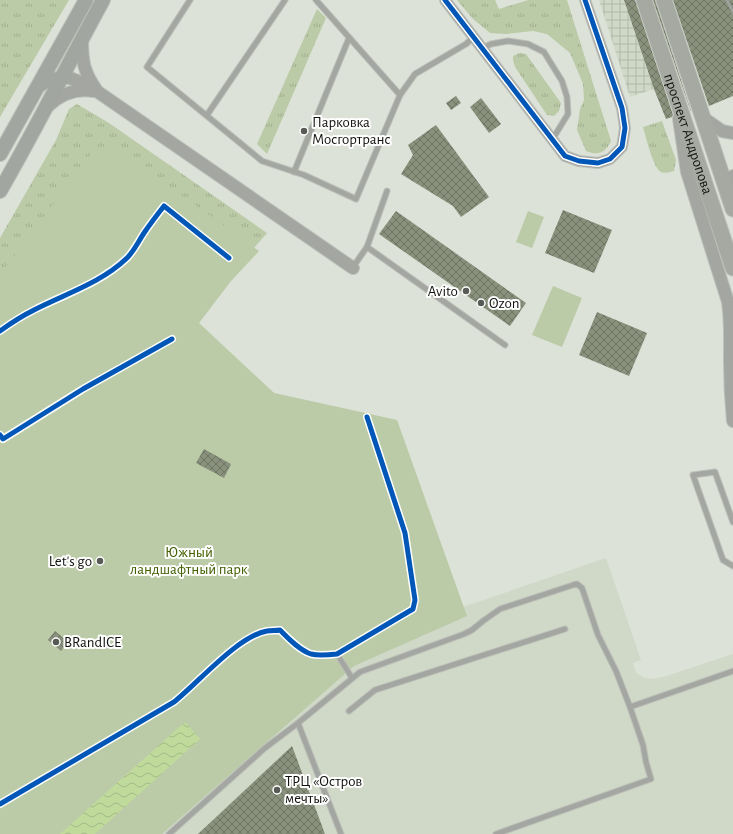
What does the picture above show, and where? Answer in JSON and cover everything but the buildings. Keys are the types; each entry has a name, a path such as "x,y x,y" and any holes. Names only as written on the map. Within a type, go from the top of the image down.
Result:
{"main road":[{"path":"0,154 86,0"},
{"path":"0,191 48,106 61,78 103,0"},
{"name":"проспект Андропова","path":"644,0 733,268"},
{"name":"проспект Андропова","path":"664,0 732,206"}],"street":[{"path":"444,0 565,156 579,161 598,163 610,159 622,146 625,128 622,108 586,0"},
{"path":"82,38 82,58 87,76 98,92"},
{"path":"37,88 46,82 61,78 72,78 98,92 353,268"},
{"path":"48,106 56,99 69,92 84,90 98,92"},
{"path":"674,90 686,172 728,302 731,322 730,375 733,421"},
{"path":"702,117 722,132 733,133"},
{"path":"732,206 733,176"}],"lane":[{"path":"190,0 147,68 262,161 294,172 356,199 400,95 415,74 466,44 473,38"},
{"path":"207,115 285,0"},
{"path":"316,0 400,95"},
{"path":"294,172 349,38"},
{"path":"481,49 491,44 508,41 528,44 544,52 562,82 567,97 568,114 552,140"},
{"path":"353,268 366,247 386,191"},
{"path":"366,247 505,345"},
{"path":"733,522 714,472 693,475 723,560 733,566"},
{"path":"169,834 265,748 360,672 464,634 472,630 500,609 577,584 582,588 598,635 616,671 630,707 643,745 651,779 496,834"},
{"path":"349,711 375,690 565,629"},
{"path":"337,654 352,678"},
{"path":"630,707 733,671"},
{"path":"298,723 341,834"}],"shaded area":[{"path":"599,0 624,0 654,89 630,97"},
{"name":"Южный ландшафтный парк","path":"259,251 231,281 199,323 274,393 397,420 463,607 606,558 641,660 633,663 636,673 645,678 653,679 667,676 733,654 733,834 0,834 0,275"}],"green space":[{"path":"0,0 69,0 0,117"},
{"path":"457,0 495,0 499,9 528,0 567,0 611,141 604,151 595,153 586,151 577,130 580,109 584,100 583,84 570,53 547,34 533,31 506,34 490,33 473,19"},
{"path":"317,9 326,18 267,154 257,144"},
{"path":"519,53 526,54 561,103 559,111 554,116 547,115 515,67 513,56"},
{"path":"77,104 109,123 267,233 247,256 0,327 0,238 56,140 69,109"},
{"path":"662,121 676,160 674,171 666,173 661,172 655,165 643,127"},
{"name":"Южный ландшафтный парк","path":"113,146 259,251 231,281 199,323 274,393 397,420 467,616 354,666 162,834 0,834 0,275 96,147"},
{"path":"528,211 544,217 532,248 516,242"},
{"path":"553,286 582,298 562,347 532,335"}],"water":[{"path":"185,722 200,739 95,834 60,834"}],"railway":[{"path":"727,0 733,12"}],"cycle path":[{"path":"445,0 565,156 579,161 598,163 610,159 622,147 625,128 622,108 585,0"},
{"path":"0,331 12,322 94,281 117,267 132,252 164,206 229,258"},
{"path":"0,435 3,439 83,389 172,339"},
{"path":"0,804 174,702 231,651 256,635 267,631 280,630 294,644 311,654 337,654 413,609 415,600 405,533 367,417"}],"place":[{"name":"Парковка Мосгортранс","path":"304,131"},
{"name":"Avito","path":"466,291"},
{"name":"Ozon","path":"481,303"},
{"name":"Let's go","path":"100,561"},
{"name":"BRandICE","path":"56,642"},
{"name":"ТРЦ «Остров мечты»","path":"277,790"}]}
